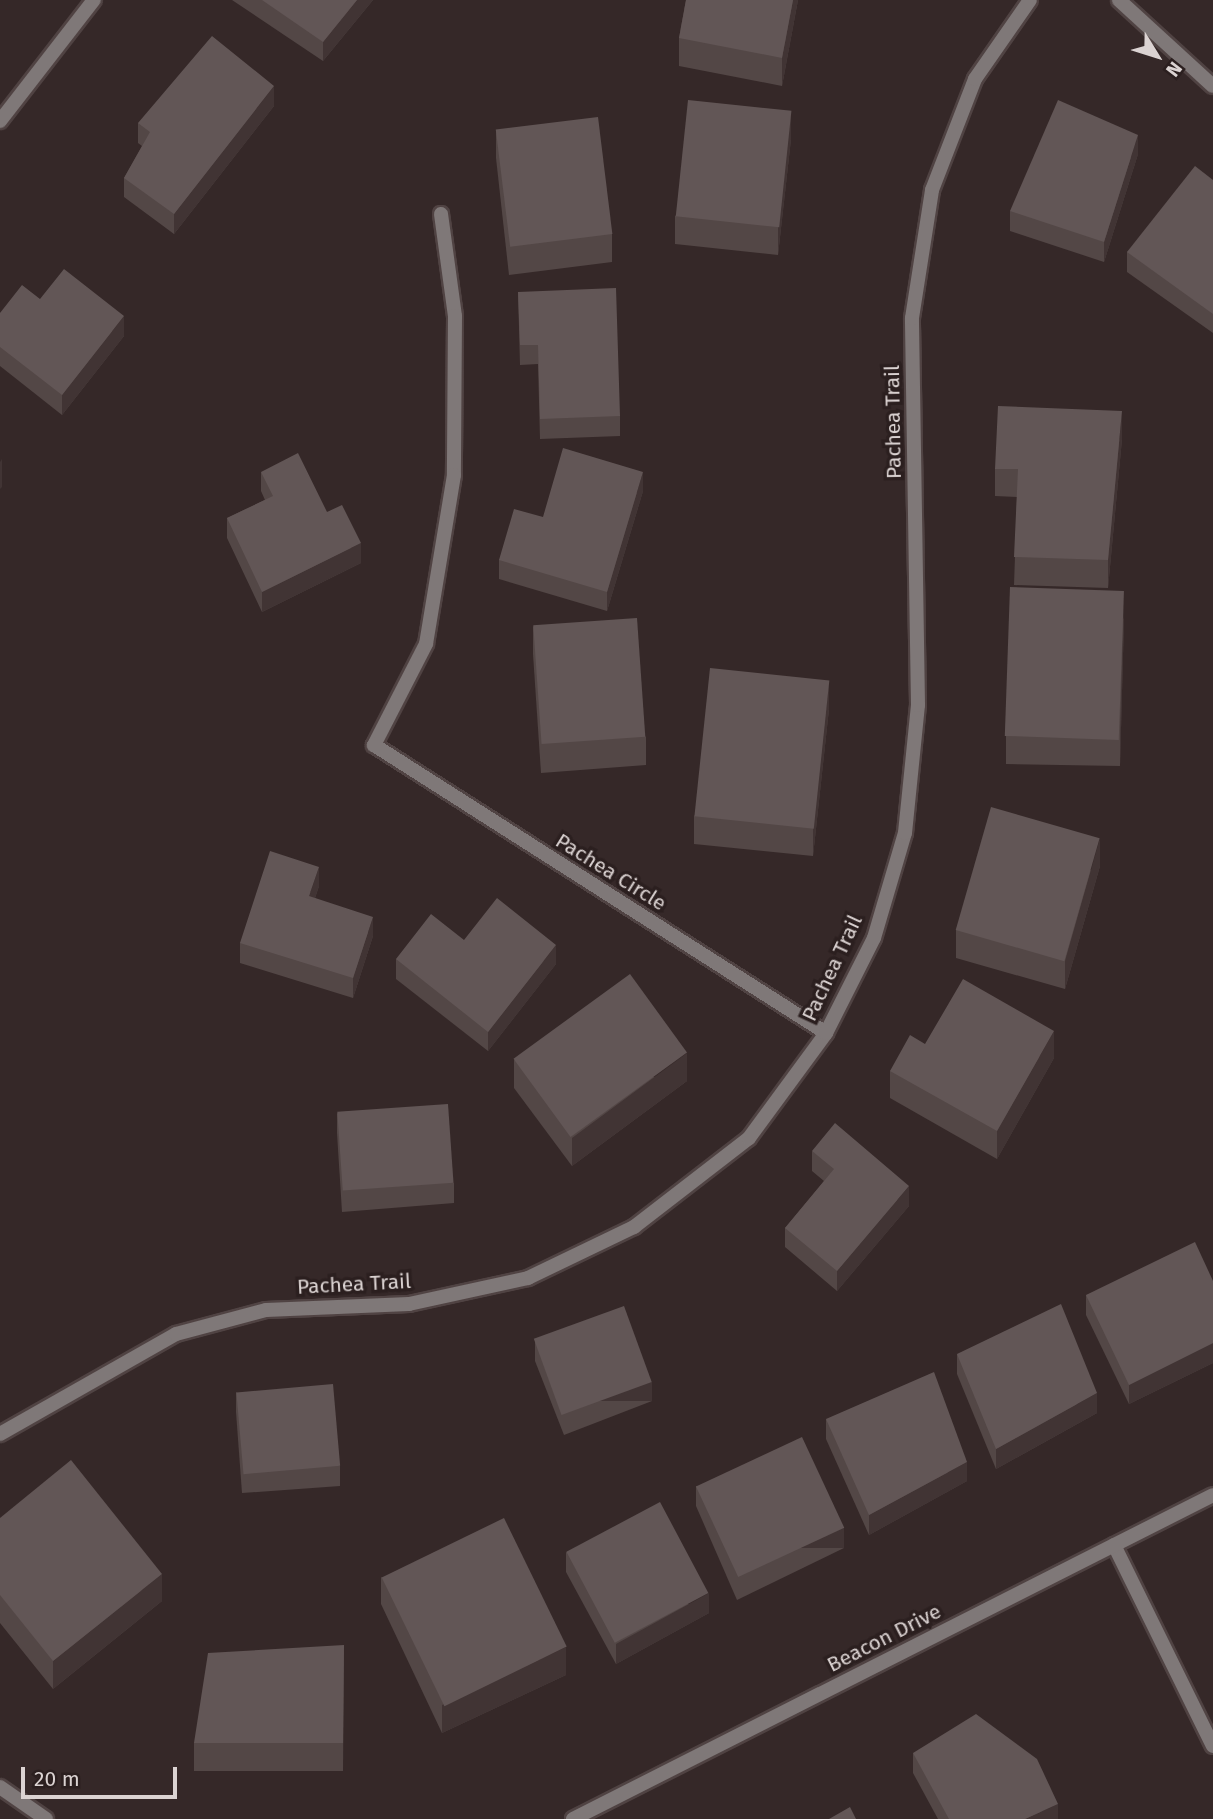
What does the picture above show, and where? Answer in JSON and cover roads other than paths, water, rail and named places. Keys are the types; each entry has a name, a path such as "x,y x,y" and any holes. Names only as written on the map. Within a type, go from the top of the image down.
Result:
{"street":[{"path":"0,121 94,0"},
{"name":"Pachea Trail","path":"0,1434 176,1334 267,1310 409,1304 528,1278 634,1227 748,1138 826,1034 874,937 905,833 918,705 912,318 932,190 975,79 1030,0"},
{"path":"1119,0 1213,86"},
{"name":"Pachea Circle","path":"441,215 455,316 454,475 426,645 374,745 826,1034"},
{"name":"Beacon Drive","path":"573,1819 1213,1495"},
{"path":"1114,1545 1213,1746"},
{"path":"0,1787 46,1819"}]}
